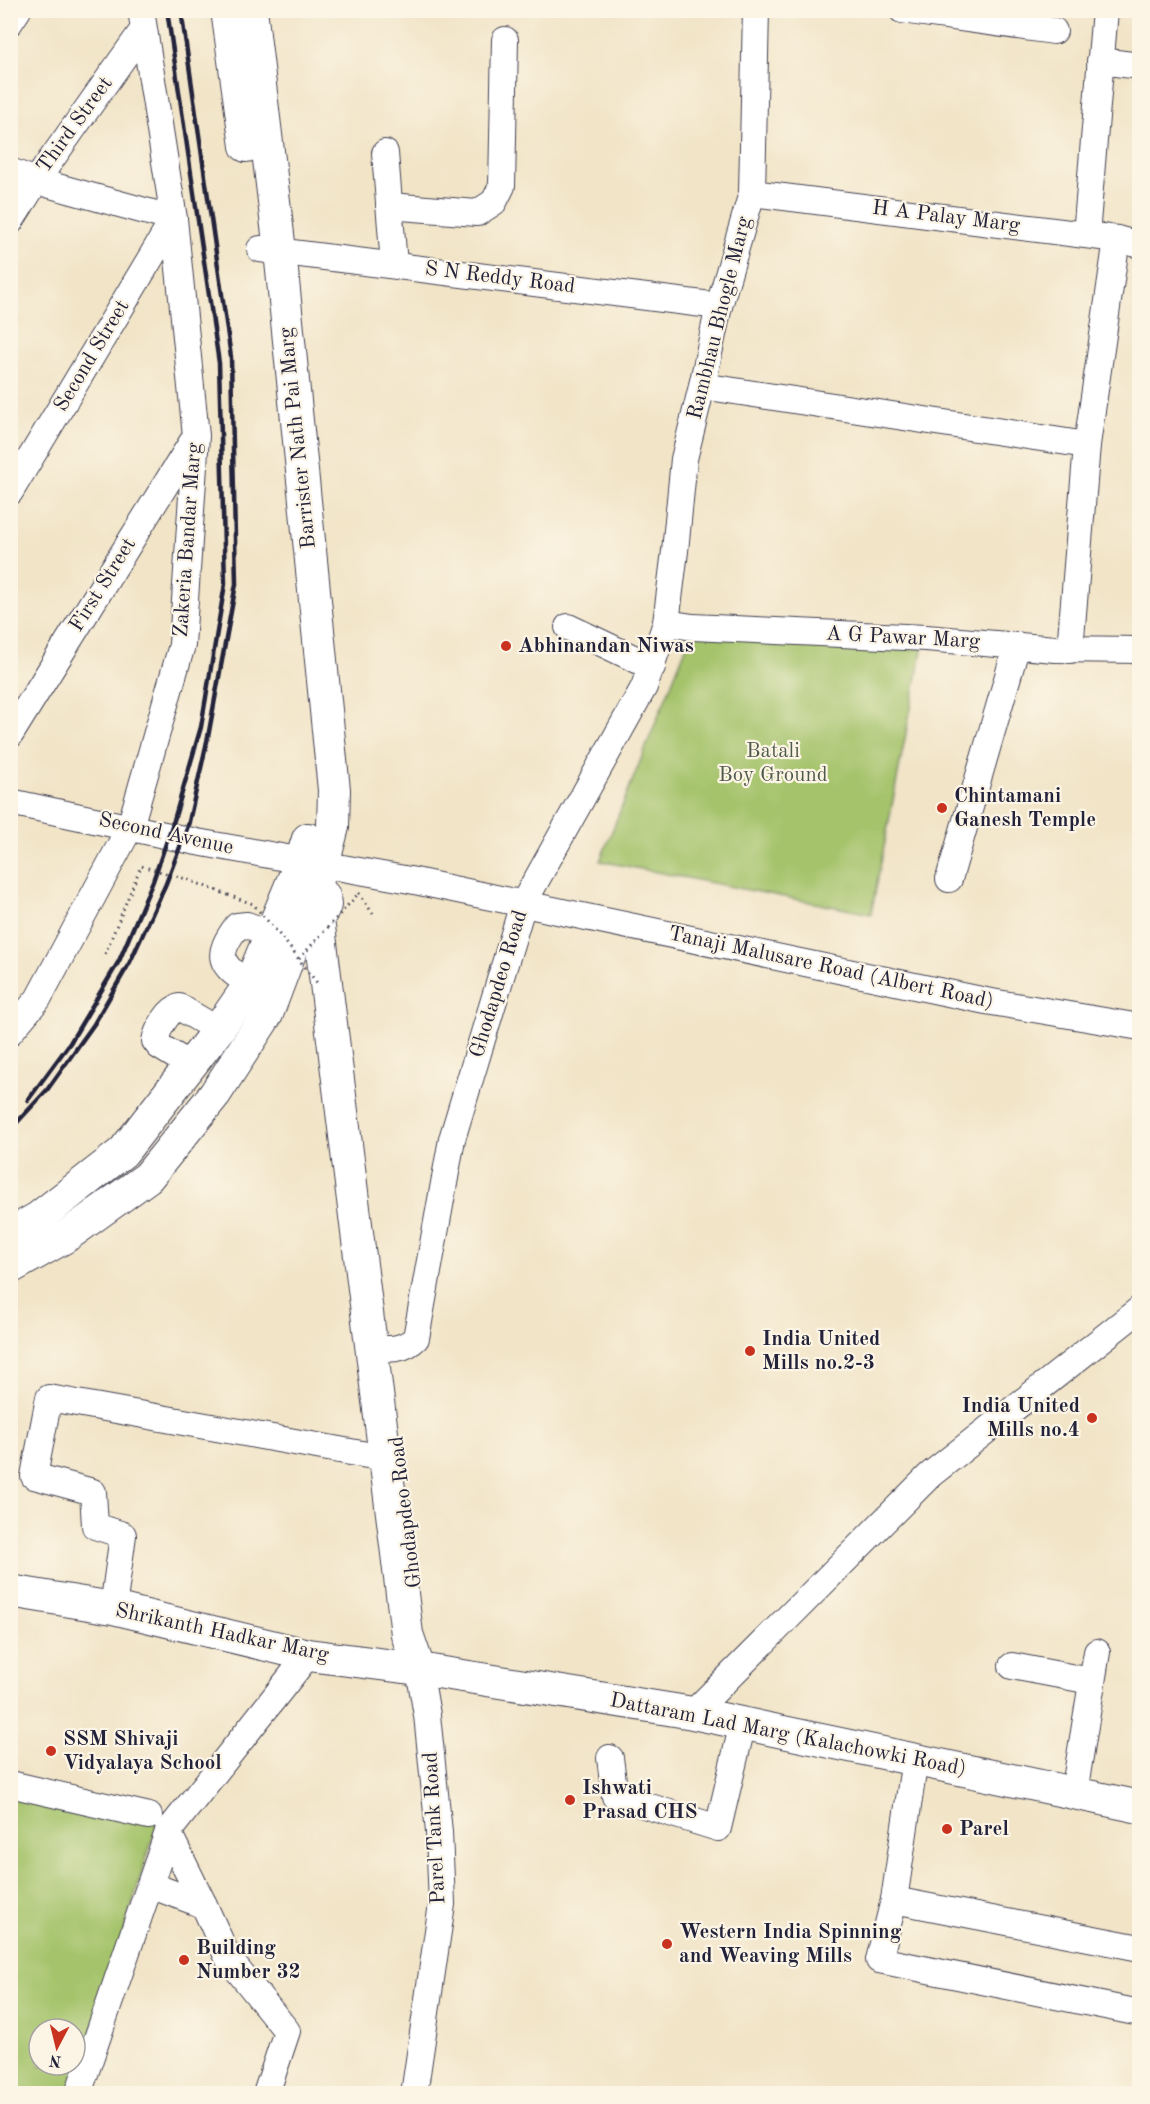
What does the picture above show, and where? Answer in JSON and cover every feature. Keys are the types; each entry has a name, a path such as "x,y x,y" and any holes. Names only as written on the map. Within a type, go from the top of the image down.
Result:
{"main road":[{"name":"Barrister Nath Pai Marg","path":"227,10 270,250"},
{"name":"Barrister Nath Pai Marg","path":"251,10 270,250 334,790 333,827 312,863"},
{"name":"Ghodapdeo Road","path":"312,863 325,905 318,919 377,1349 400,1461 420,1635 427,1671"},
{"path":"10,1234 38,1218 123,1152 218,1030 250,984 271,934 312,863"},
{"path":"10,1268 65,1238 148,1177 215,1094 267,1014 312,863"},
{"name":"Ghodapdeo Road","path":"377,1349 384,1458 407,1634 427,1671"},
{"name":"Shrikanth Hadkar Marg","path":"10,1591 113,1608 308,1655 427,1671"},
{"name":"Dattaram Lad Marg (Kalachowki Road)","path":"427,1671 693,1713 1140,1807"}],"street":[{"path":"10,22 18,10"},
{"name":"Rambhau Bhogle Marg","path":"666,623 684,459 719,306 752,193 756,10"},
{"path":"902,10 1054,31"},
{"path":"1086,235 1105,10"},
{"name":"Third Street","path":"10,222 142,20"},
{"name":"Zakeria Bandar Marg","path":"10,1032 38,999 130,827 182,645 196,436 174,219 142,20"},
{"path":"389,206 477,213 494,202 502,186 505,40"},
{"path":"1101,61 1140,66"},
{"path":"384,153 394,265"},
{"path":"10,171 36,181 174,219"},
{"name":"H A Palay Marg","path":"752,193 1128,242"},
{"name":"Second Street","path":"10,492 174,219"},
{"path":"1070,650 1087,445 1128,242"},
{"name":"S N Reddy Road","path":"270,250 719,306"},
{"path":"702,386 1087,445"},
{"name":"First Street","path":"10,735 196,436"},
{"name":"A G Pawar Marg","path":"666,623 693,627 926,638 1070,650 1140,650"},
{"name":"Ghodapdeo Road","path":"377,1349 401,1348 409,1345 416,1338 452,1139 523,904 644,687 666,623"},
{"path":"568,627 652,667"},
{"path":"948,879 1017,645"},
{"name":"Second Avenue","path":"10,802 197,842 410,880 523,904"},
{"name":"Tanaji Malusare Road (Albert Road)","path":"523,904 986,1001 1140,1027"},
{"path":"190,1065 159,1046 155,1041 156,1035 173,1009 179,1007 218,1030"},
{"path":"693,1713 930,1475 1140,1309"},
{"path":"113,1608 123,1535 95,1526 93,1492 34,1476 49,1398 384,1458"},
{"path":"1074,1793 1097,1652"},
{"path":"78,2094 150,1885 158,1824 308,1655"},
{"path":"1012,1666 1091,1681"},
{"name":"Parel Tank Road","path":"420,2093 442,1904 440,1832 428,1715 427,1671"},
{"path":"610,1758 615,1796 718,1827 743,1723"},
{"path":"915,1759 894,1900 879,1960 1140,2013"},
{"path":"10,1784 158,1824 204,1905 228,1958 287,2031 266,2094"},
{"path":"150,1885 204,1905"},
{"path":"894,1900 1140,1948"}],"path":[{"path":"105,954 141,866 186,879 253,904 318,984"},
{"path":"299,959 359,894 373,914"}],"green space":[{"name":"Batali Boy Ground","path":"693,630 924,640 871,914 600,861"},
{"path":"11,1786 158,1822 87,2048 87,2017 27,2017 27,2077 78,2077 73,2093 11,2094"}],"railway":[{"path":"28,1100 70,1043 119,961 153,881 174,820 201,727 225,584 219,363 167,10"},
{"path":"10,1130 47,1090 94,1024 130,962 165,886 188,826 208,737 236,584 231,357 181,10"}],"place":[{"name":"Abhinandan Niwas","path":"506,646"},
{"name":"Chintamani Ganesh Temple","path":"942,808"},
{"name":"India United Mills no.2-3","path":"750,1351"},
{"name":"India United Mills no.4","path":"1092,1418"},
{"name":"SSM Shivaji Vidyalaya School","path":"51,1751"},
{"name":"Ishwati Prasad CHS","path":"570,1800"},
{"name":"Parel","path":"947,1829"},
{"name":"Western India Spinning and Weaving Mills","path":"667,1944"},
{"name":"Building Number 32","path":"184,1960"}]}
